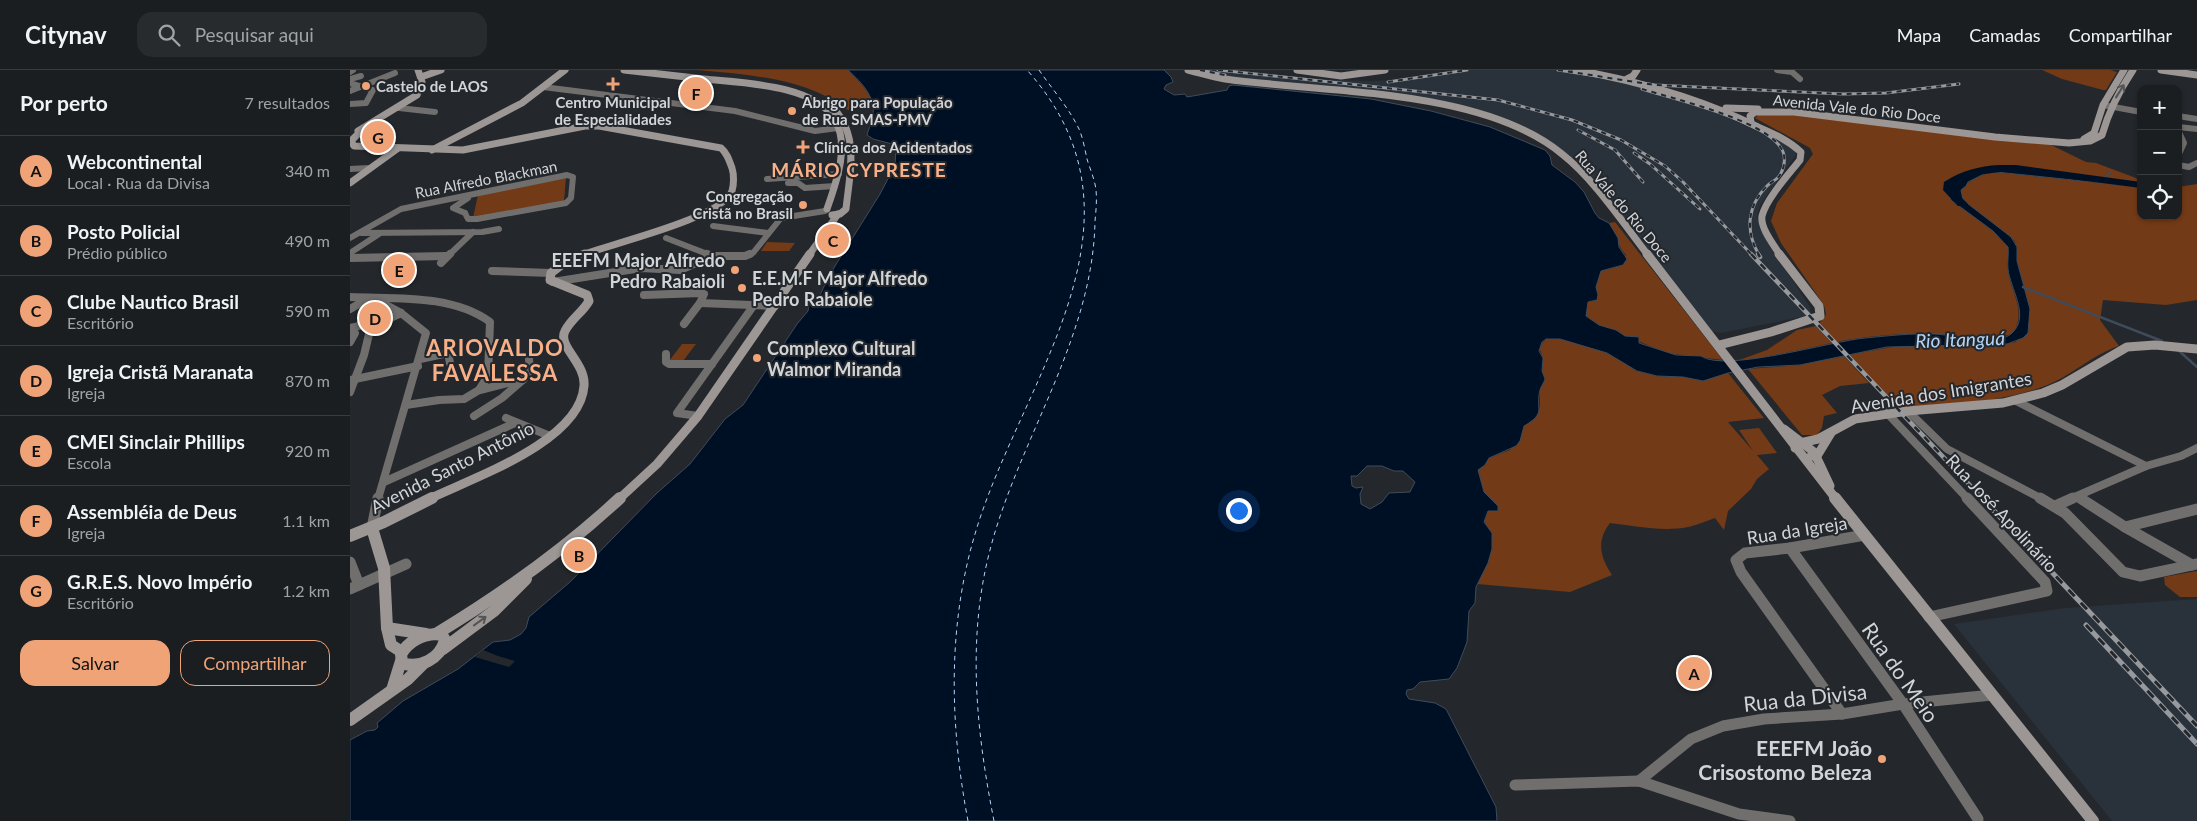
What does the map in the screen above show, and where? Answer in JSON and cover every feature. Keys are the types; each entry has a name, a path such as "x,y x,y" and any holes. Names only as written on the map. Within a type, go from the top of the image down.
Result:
{"street":[{"path":"350,136 399,108 420,91 421,77 418,70"},
{"path":"421,77 441,70"},
{"path":"431,150 522,103 564,70"},
{"path":"624,70 771,85 798,90 831,106 841,114 848,128 852,167 844,211 838,214 829,214 826,210"},
{"path":"661,70 701,77"},
{"name":"Rua Vale do Rio Doce","path":"1188,70 1240,81 1435,103 1490,116 1541,139 1562,154 1591,184 1729,358 1777,424 1800,448"},
{"path":"1299,70 1314,75 1338,76 1362,75 1385,70"},
{"path":"1576,70 1627,79 1746,117"},
{"path":"1627,79 1634,76 1637,70"},
{"path":"1777,70 1792,72 1800,79"},
{"name":"Avenida Vale do Rio Doce","path":"1746,117 1756,111 1800,110 1987,134 2072,140 2086,138 2094,133 2103,104 2124,70"},
{"name":"Avenida Vale do Rio Doce","path":"1746,117 1756,111 1794,112 1995,137 2075,143 2090,141 2100,137 2111,106 2133,70"},
{"path":"2161,70 2197,75"},
{"path":"350,91 395,73"},
{"path":"350,79 361,76"},
{"path":"350,83 373,90 364,103 350,104"},
{"path":"771,85 816,103 830,112 838,128 840,147 839,174 826,210"},
{"path":"543,87 735,111 815,131 838,128"},
{"path":"2103,104 2137,111"},
{"path":"399,108 435,112"},
{"path":"1721,110 1756,111"},
{"name":"Avenida Vale do Rio Doce","path":"1718,345 1771,332 1816,318 1821,314 1819,306 1771,240 1762,217 1770,200 1800,160 1801,152 1794,145 1746,117"},
{"path":"2182,117 2197,119"},
{"path":"350,149 471,149 592,126 716,146 726,152 733,172 733,188 731,194 722,202 696,218 585,254 564,263 552,277"},
{"path":"2182,128 2197,128"},
{"path":"363,129 351,141 354,146 395,150"},
{"path":"840,147 850,146"},
{"path":"350,149 359,147"},
{"path":"350,183 395,150"},
{"path":"2182,166 2190,167 2197,163"},
{"path":"350,169 369,168"},
{"path":"767,179 839,174"},
{"name":"Rua Alfredo Blackman","path":"350,238 361,233 384,216 401,209 573,176 571,200 566,203 546,207"},
{"path":"785,184 798,183 805,188 835,186"},
{"path":"468,197 465,213 468,219 473,220 546,207 562,211"},
{"name":"Rua Alfredo Blackman","path":"465,213 453,208 468,197"},
{"path":"492,271 552,277 641,268 680,270 712,256 749,255 778,221 785,216 826,210 837,205 846,207"},
{"path":"392,690 401,657 412,641 433,634 473,612 533,571 592,524 633,487 676,443 698,416 838,214"},
{"path":"713,226 768,233"},
{"path":"361,233 473,232 498,228"},
{"path":"350,258 443,259 473,232"},
{"path":"350,253 380,234"},
{"path":"666,238 712,256"},
{"name":"Avenida Santo Antônio","path":"350,536 372,528 518,456 550,436 571,415 582,395 584,387 583,373 562,338 589,301 587,295 552,277"},
{"path":"644,295 704,294 700,303 684,324"},
{"path":"350,297 428,302 466,309 486,318 491,327 490,357 487,380 480,390"},
{"path":"350,309 372,298"},
{"path":"372,298 401,313 426,333 373,516 372,528 384,574 391,645 408,665 426,662"},
{"path":"700,303 775,306"},
{"path":"698,416 677,413 754,305"},
{"path":"350,328 388,319 401,313"},
{"path":"350,328 355,333 350,342"},
{"path":"350,392 364,355 370,330"},
{"name":"Avenida dos Imigrantes","path":"1800,448 1855,419 1908,411 2016,401 2062,385 2127,347 2155,345 2197,350"},
{"path":"353,380 448,352 450,363"},
{"path":"666,354 666,362 669,364 712,364"},
{"path":"474,416 502,398 524,379 530,370 528,359"},
{"path":"406,405 434,400 464,400 480,390 524,379"},
{"path":"2016,401 2146,466"},
{"path":"1908,411 1944,446 2065,513 2123,572 2131,576 2140,576 2194,565"},
{"name":"Rua José Apolinário","path":"1887,414 2039,575 2048,588 2043,593 1929,617"},
{"path":"506,418 550,436"},
{"path":"384,482 515,422"},
{"name":"Avenida dos Imigrantes","path":"1817,456 1832,432"},
{"path":"1800,448 1817,456 1834,496"},
{"path":"1800,448 1834,496 2092,821"},
{"path":"2055,506 2146,466 2181,456 2197,448"},
{"path":"2078,497 2125,527 2194,565"},
{"path":"2125,527 2197,509"},
{"name":"Rua da Igreja","path":"1842,714 1741,572 1736,560 1745,553 1790,548 1865,535"},
{"name":"Rua do Meio","path":"1790,548 1903,704 1978,819"},
{"path":"350,562 354,587 406,564"},
{"path":"350,720 408,679 442,649 494,612 533,571"},
{"path":"388,628 433,634 444,638 442,649"},
{"name":"Rua da Divisa","path":"1639,781 1691,739 1723,726 1756,720 1842,714 1903,704 1992,695"},
{"path":"1515,786 1639,781 1739,814 1790,821"}],"shaded area":[{"path":"697,70 848,70 863,86 874,102 848,110 831,99 795,84 756,76"},
{"path":"1197,70 1233,70 1310,79 1369,81 1398,80 1460,70 1566,70 1624,80 1724,113 1783,141 1796,152 1796,155 1760,205 1757,217 1765,238 1810,307 1811,313 1806,316 1721,333 1711,331 1569,156 1471,108 1218,75"},
{"path":"2042,70 2110,70 2117,72 2106,90 2103,90 2062,79"},
{"path":"1779,113 2047,143 2086,162 2096,163 2136,178 2137,184 2019,171 1978,169 1951,200 1993,231 2008,247 2008,271 2017,302 2019,317 2013,333 1993,339 1943,334 1909,334 1836,342 1819,324 1826,315 1824,305 1781,243 1771,221 1777,203 1813,154 1810,148 1755,118 1758,115"},
{"path":"1996,172 2137,187 2137,220 2182,220 2182,186 2197,184 2197,300 2166,305 2103,300 2100,320 2119,346 2099,355 2062,378 2042,387 1990,400 1899,409 1848,355 1898,346 1996,346 2016,342 2030,309 2017,261 2017,247 2014,240 1963,200 1961,190 1972,180"},
{"path":"566,178 564,201 473,218 478,195"},
{"path":"1615,222 1723,360 1667,353 1599,325 1586,316 1588,302 1601,271 1623,265 1626,255 1609,223"},
{"path":"767,242 795,243 789,251 761,251"},
{"path":"1816,326 1832,343 1757,359 1739,360 1767,350 1797,330"},
{"path":"1546,339 1560,339 1598,349 1615,357 1636,371 1657,376 1683,377 1703,381 1728,373 1764,418 1728,422 1753,451 1739,430 1759,428 1777,453 1757,455 1769,469 1757,479 1751,489 1728,511 1724,530 1715,518 1688,527 1669,529 1610,523 1603,536 1601,549 1612,575 1570,592 1477,584 1490,553 1491,545 1484,522 1488,511 1498,510 1498,506 1484,492 1478,470 1489,458 1510,450 1524,426 1538,414 1540,388 1545,379 1542,371 1543,358 1539,347"},
{"path":"682,344 696,344 683,361 669,361"},
{"path":"1844,356 1869,383 1840,386 1822,395 1837,413 1824,416 1822,428 1817,435 1802,435 1748,369 1800,365"},
{"path":"2197,571 2197,597 2180,597 2165,585 2164,577"},
{"path":"2197,599 2197,821 2112,821 1954,624 2065,608"}],"water":[{"path":"848,70 1164,70 1173,82 1166,85 1164,89 1174,95 1185,94 1187,97 1227,90 1229,86 1233,85 1371,99 1431,111 1490,127 1545,150 1550,156 1552,165 1575,182 1584,192 1595,213 1599,218 1609,223 1618,238 1619,247 1627,259 1623,265 1601,271 1596,287 1597,300 1588,302 1586,316 1599,325 1616,330 1625,336 1639,337 1639,343 1676,355 1701,356 1714,360 1754,359 1849,340 1899,335 1933,334 1987,340 2007,336 2014,331 2020,317 2009,276 2008,247 1993,231 1951,200 1948,189 1954,178 1972,171 1993,169 2018,170 2137,184 2137,187 1996,172 1986,173 1968,182 1961,190 1963,200 2011,237 2017,247 2017,261 2030,309 2028,333 2023,338 2007,344 1887,347 1800,365 1758,367 1728,373 1703,381 1683,377 1657,376 1637,371 1607,353 1560,339 1546,339 1542,342 1539,351 1543,358 1542,371 1545,379 1540,390 1539,410 1536,418 1524,426 1520,441 1516,446 1489,458 1485,465 1478,470 1484,492 1498,506 1498,511 1488,511 1484,522 1492,533 1492,549 1488,563 1476,587 1475,603 1469,611 1467,642 1457,668 1449,679 1420,682 1413,689 1407,690 1406,694 1409,699 1435,703 1446,709 1496,807 1497,821 350,821 350,740 367,731 375,730 378,727 377,723 403,701 458,669 493,642 510,640 521,634 526,628 529,617 570,582 657,493 690,464 725,419 743,405 797,324 808,311 809,305 820,295 830,274 880,194 895,165 896,145 873,139 867,135 872,120 873,105 864,86","holes":["1367,466 1382,466 1394,471 1403,471 1415,482 1410,492 1389,493 1382,502 1370,509 1361,504 1360,494 1363,487 1356,488 1352,486 1351,476 1357,476"]}],"pier":[{"path":"483,650 515,661 509,667 475,657"}],"waterway":[{"name":"Rio Itanguá","path":"1962,204 1948,190 1948,184 1964,175 1990,168 2016,168 2137,184"},
{"path":"2102,180 2111,172"},
{"path":"2023,287 2162,341"},
{"path":"2178,350 2197,367"}],"ferry route":[{"path":"968,821 958,749 954,677 956,641 966,569 975,534 996,476 1047,360 1069,302 1082,243 1083,185 1066,127 1027,70"},
{"path":"994,821 983,756 977,690 976,657 982,591 988,558 1000,516 1051,392 1081,308 1091,265 1096,209 1094,178 1079,129 1039,70"}],"railway":[{"path":"1200,70 1225,75"},
{"path":"1218,70 1498,100 1572,120 1621,140 1665,166 1683,182 1752,255"},
{"path":"1388,82 1467,70"},
{"path":"1558,70 1655,85 1843,94 1886,93 1959,84"},
{"path":"1642,89 1717,112 1757,128 1781,148 1784,157 1782,170 1778,177 1760,194 1755,202 1750,219 1752,237 1759,255"},
{"path":"1578,130 1615,150 1643,182"},
{"path":"1634,153 1650,164 1700,209"},
{"path":"1751,254 1983,499"},
{"path":"1982,498 2197,726"},
{"path":"2086,625 2197,744"}],"place":[{"name":"Centro Municipal de Especialidades","path":"613,84"},
{"name":"Castelo de LAOS","path":"366,86"},
{"name":"Assembléia de Deus","path":"696,93"},
{"name":"Abrigo para População de Rua SMAS-PMV","path":"792,111"},
{"name":"G.R.E.S. Novo Império","path":"378,137"},
{"name":"Clínica dos Acidentados","path":"803,147"},
{"name":"Congregação Cristã no Brasil","path":"803,205"},
{"name":"Clube Nautico Brasil","path":"833,240"},
{"name":"CMEI Sinclair Phillips","path":"399,270"},
{"name":"EEEFM Major Alfredo Pedro Rabaioli","path":"735,270"},
{"name":"E.E.M.F Major Alfredo Pedro Rabaiole","path":"742,288"},
{"name":"Igreja Cristã Maranata","path":"375,318"},
{"name":"Complexo Cultural Walmor Miranda","path":"757,358"},
{"name":"Posto Policial","path":"579,555"},
{"name":"Webcontinental","path":"1694,673"},
{"name":"EEEFM João Crisostomo Beleza","path":"1882,759"}],"district":[{"name":"MÁRIO CYPRESTE","path":"859,169"},
{"name":"ARIOVALDO FAVALESSA","path":"495,360"}]}
